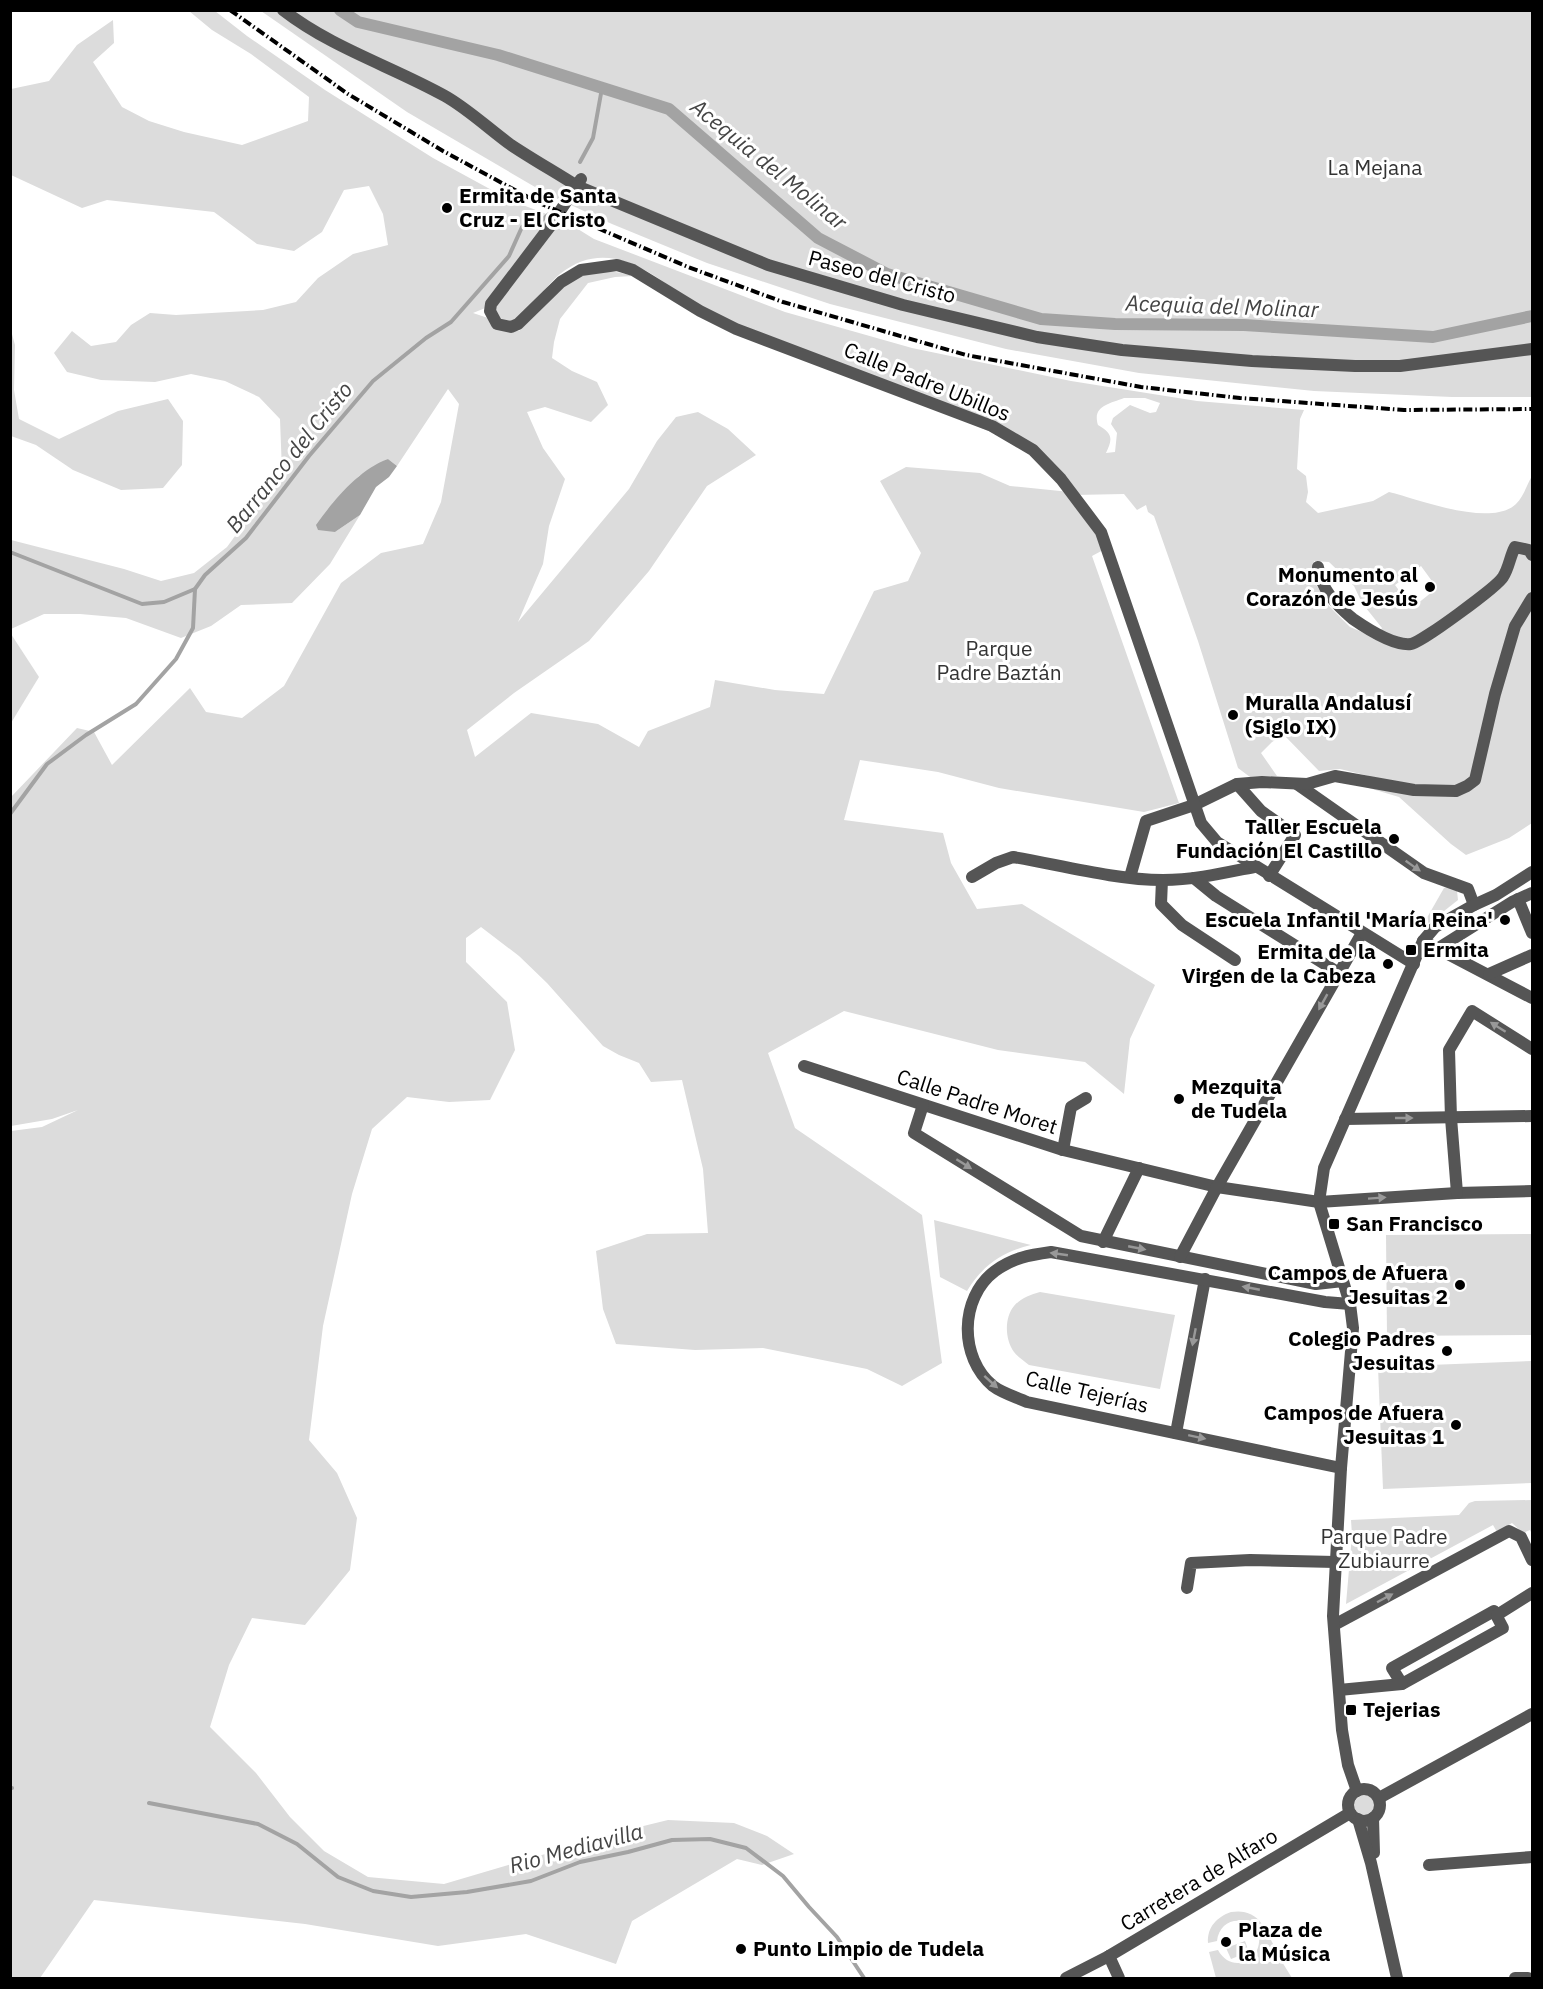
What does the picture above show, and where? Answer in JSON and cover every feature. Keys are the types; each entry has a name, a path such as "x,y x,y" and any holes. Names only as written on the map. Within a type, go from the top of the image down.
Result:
{"street":[{"name":"Paseo del Cristo","path":"283,10 300,23 341,47 410,76 448,98 511,145 579,182 768,265 903,305 1037,337 1122,350 1252,361 1400,366 1533,350"},
{"name":"Calle Padre Ubillos","path":"579,182 551,225 491,304 490,311 497,324 511,327 518,324 561,282 581,270 617,265 633,270 700,311 736,329 992,426 1033,450 1061,479 1101,532 1201,823 1217,842 1254,867 1414,964"},
{"path":"1318,567 1320,581 1345,613 1378,634 1394,641 1411,644 1428,636 1503,578 1515,547 1529,550 1533,555"},
{"path":"1130,877 1146,821 1194,805 1237,784 1262,782 1307,784 1335,776 1414,790 1456,791 1467,786 1474,780 1495,694 1515,626 1533,598"},
{"path":"1296,783 1424,873 1468,889 1474,904"},
{"path":"1237,784 1261,811 1295,835 1269,876"},
{"path":"972,877 996,863 1013,857 1130,877 1162,880 1194,878 1254,867"},
{"path":"1357,1791 1348,1765 1342,1730 1334,1626 1335,1562 1341,1468 1353,1329 1350,1304 1319,1202 1324,1168 1423,941 1436,927 1533,872"},
{"path":"1194,878 1216,896 1339,973"},
{"path":"1162,880 1161,904 1182,925 1235,960"},
{"path":"1437,949 1518,899 1533,893"},
{"path":"1518,899 1533,933"},
{"path":"1180,1257 1217,1187 1362,933"},
{"path":"1423,941 1533,998"},
{"path":"1489,974 1533,956"},
{"path":"1457,1193 1451,1118 1449,1050 1472,1011 1533,1049"},
{"name":"Calle Padre Moret","path":"804,1066 1063,1150 1217,1187 1319,1202 1457,1193 1533,1191"},
{"path":"1063,1150 1071,1107 1086,1098"},
{"path":"923,1105 914,1133 1081,1236 1316,1284 1343,1281"},
{"path":"1346,1119 1533,1116"},
{"path":"1103,1242 1139,1168"},
{"name":"Calle Tejerías","path":"1341,1468 1027,1402 994,1386 976,1367 967,1341 970,1308 982,1283 995,1271 1022,1256 1051,1252 1324,1302 1350,1304"},
{"path":"1176,1433 1205,1279"},
{"path":"1334,1626 1509,1531 1521,1537 1533,1560"},
{"path":"1187,1588 1191,1563 1250,1560 1335,1562"},
{"path":"1497,1616 1533,1593"},
{"path":"1339,1690 1402,1684 1503,1628 1494,1611 1392,1668 1402,1684"},
{"path":"1379,1798 1532,1716"},
{"path":"1397,1978 1371,1863 1348,1803 1352,1794 1357,1791 1368,1789 1379,1798 1380,1807 1373,1818 1374,1849 1403,1978"},
{"path":"1354,1816 1373,1818"},
{"name":"Carretera de Alfaro","path":"1066,1978 1109,1956 1354,1816"},
{"path":"1429,1865 1533,1857"},
{"path":"1109,1956 1119,1978"},
{"path":"1515,1978 1528,1978"}],"green space":[{"name":"Parque Padre Baztán","path":"189,11 215,11 325,90 433,158 512,201 565,221 594,239 785,312 912,348 1071,381 1197,401 1304,410 1300,419 1297,469 1306,476 1308,492 1306,502 1318,513 1373,501 1389,492 1472,513 1505,511 1516,504 1532,476 1532,823 1509,838 1466,855 1399,797 1362,786 1369,776 1340,769 1319,771 1284,735 1272,742 1261,753 1277,776 1250,777 1238,768 1198,641 1154,516 1148,512 1146,505 1137,510 1124,494 1074,495 1034,450 700,311 652,274 616,259 597,258 579,262 560,274 519,324 500,324 490,306 473,313 488,318 504,330 519,331 560,291 582,275 608,271 633,276 588,283 560,319 554,342 552,358 572,371 597,382 608,405 591,422 545,407 527,412 543,448 565,479 549,526 543,564 518,622 629,489 657,441 676,417 698,412 728,429 756,455 707,486 649,571 589,641 514,693 467,730 475,757 531,713 598,724 639,747 648,731 710,707 715,680 775,690 824,694 874,591 908,581 921,553 880,481 906,467 980,473 1010,486 1070,492 1105,549 1092,556 1179,803 1144,812 999,788 938,772 860,760 844,820 943,833 951,863 977,909 1022,904 1155,985 1130,1039 1124,1094 1085,1062 998,1050 844,1011 768,1053 795,1128 922,1215 942,1363 902,1386 867,1369 763,1348 695,1350 616,1344 603,1309 596,1251 647,1234 708,1233 703,1169 682,1080 651,1082 639,1063 603,1046 547,983 519,956 481,927 466,938 466,962 507,1002 515,1050 490,1100 449,1102 407,1097 372,1129 352,1194 323,1326 309,1440 337,1473 357,1518 350,1570 305,1625 252,1618 229,1665 210,1727 256,1773 290,1817 324,1851 368,1877 444,1884 668,1820 734,1823 767,1836 794,1854 762,1865 737,1859 632,1921 616,1964 526,1934 438,1946 305,1924 94,1900 40,1978 11,1978 11,1131 42,1127 78,1110 52,1119 11,1126 11,797 77,728 94,732 112,765 190,688 206,712 242,718 284,686 341,583 381,553 423,544 441,502 459,404 448,389 397,466 388,459 359,476 345,491 335,532 360,515 330,564 292,603 241,605 211,626 181,638 126,618 80,614 44,614 11,629 11,540 124,569 161,581 194,573 227,547 282,472 280,419 259,397 225,381 191,374 155,382 101,380 67,372 54,353 72,331 91,346 116,342 131,325 150,313 176,315 263,310 296,302 318,278 353,254 388,245 383,214 369,186 344,190 322,232 294,251 257,244 214,212 107,200 82,208 11,175 11,89 49,81 77,45 113,20 114,43 93,62 122,107 149,121 184,132 242,145 308,121 309,97 251,54 212,30","holes":["1124,398 1145,398 1160,403 1156,412 1150,413 1130,405 1113,418 1111,424 1117,433 1115,452 1106,453 1110,438 1107,431 1098,425 1097,414 1108,404","1314,561 1329,562 1354,586 1362,603 1382,628 1376,638 1350,627 1328,605 1314,581","1421,566 1437,588 1412,608 1395,585"]},
{"name":"La Mejana","path":"261,11 1532,11 1532,397 1452,397 1314,391 1139,373 1006,349 830,304 707,263 612,224 547,194 407,112"},
{"path":"10,327 15,345 14,390 19,419 59,439 118,411 168,399 183,421 182,465 163,488 121,490 73,470 36,445 11,436"},
{"path":"11,634 39,677 11,723"},
{"path":"1448,887 1457,891 1458,900 1420,930 1444,888"},
{"path":"934,1220 1031,1245 1011,1251 994,1261 967,1291 940,1277"},
{"name":"Campos de Afuera Jesuitas 2","path":"1532,1234 1532,1335 1387,1336 1386,1235"},
{"path":"1040,1292 1175,1315 1160,1389 1029,1365 1021,1359 1011,1347 1007,1323 1014,1306"},
{"name":"Campos de Afuera Jesuitas 1","path":"1532,1361 1532,1483 1383,1489 1378,1367"},
{"name":"Parque Padre Zubiaurre","path":"1532,1500 1532,1534 1530,1530 1523,1533 1512,1523 1497,1532 1493,1525 1346,1604 1352,1535 1351,1520 1459,1515 1469,1503 1475,1501"},
{"path":"1365,1795 1373,1798 1376,1806 1373,1814 1365,1817 1357,1814 1354,1806 1357,1798"},
{"path":"1231,1912 1248,1913 1262,1924 1255,1928 1243,1921 1231,1922 1222,1929 1217,1941 1208,1943 1211,1927 1221,1917"},
{"path":"1267,1932 1274,1946 1271,1948 1292,1978 1216,1978 1209,1952 1218,1950 1230,1962 1244,1962 1256,1953 1259,1936"},
{"path":"1245,1941 1249,1952 1231,1959 1226,1948"}],"shaded area":[{"path":"388,459 397,466 389,477 376,487 360,515 335,532 318,530 316,525 348,487 367,470"}],"waterway":[{"name":"Acequia del Molinar","path":"340,10 358,22 498,55 669,109 818,238 887,274 1041,319 1115,324 1244,325 1433,337 1532,316"},
{"name":"Barranco del Cristo","path":"580,162 593,138 602,88"},
{"name":"Barranco del Cristo","path":"10,552 142,604 164,602 195,589 205,575 246,538 309,456 373,381 426,338 451,322 509,256 522,227 530,222 542,220 549,214"},
{"path":"10,814 47,764 86,735 136,704 176,659 193,628 195,589"},
{"name":"Rio Mediavilla","path":"149,1803 258,1824 297,1844 338,1877 373,1891 411,1897 467,1892 531,1881 580,1862 672,1840 710,1839 746,1848 783,1876 837,1937 864,1978"}],"railway":[{"path":"230,10 348,94 443,151 537,202 688,267 783,302 966,355 1141,387 1240,398 1404,410 1532,409"}],"place":[{"name":"Ermita de Santa Cruz - El Cristo","path":"447,208"},
{"name":"Monumento al Corazón de Jesús","path":"1430,587"},
{"name":"Muralla Andalusí (Siglo IX)","path":"1233,715"},
{"name":"Taller Escuela Fundación El Castillo","path":"1394,839"},
{"name":"Escuela Infantil 'María Reina'","path":"1505,920"},
{"name":"Ermita","path":"1411,950"},
{"name":"Ermita de la Virgen de la Cabeza","path":"1388,964"},
{"name":"Mezquita de Tudela","path":"1179,1099"},
{"name":"San Francisco","path":"1334,1224"},
{"name":"Campos de Afuera Jesuitas 2","path":"1460,1285"},
{"name":"Colegio Padres Jesuitas","path":"1447,1351"},
{"name":"Campos de Afuera Jesuitas 1","path":"1456,1425"},
{"name":"Tejerias","path":"1351,1710"},
{"name":"Plaza de la Música","path":"1226,1942"},
{"name":"Punto Limpio de Tudela","path":"741,1949"}]}
